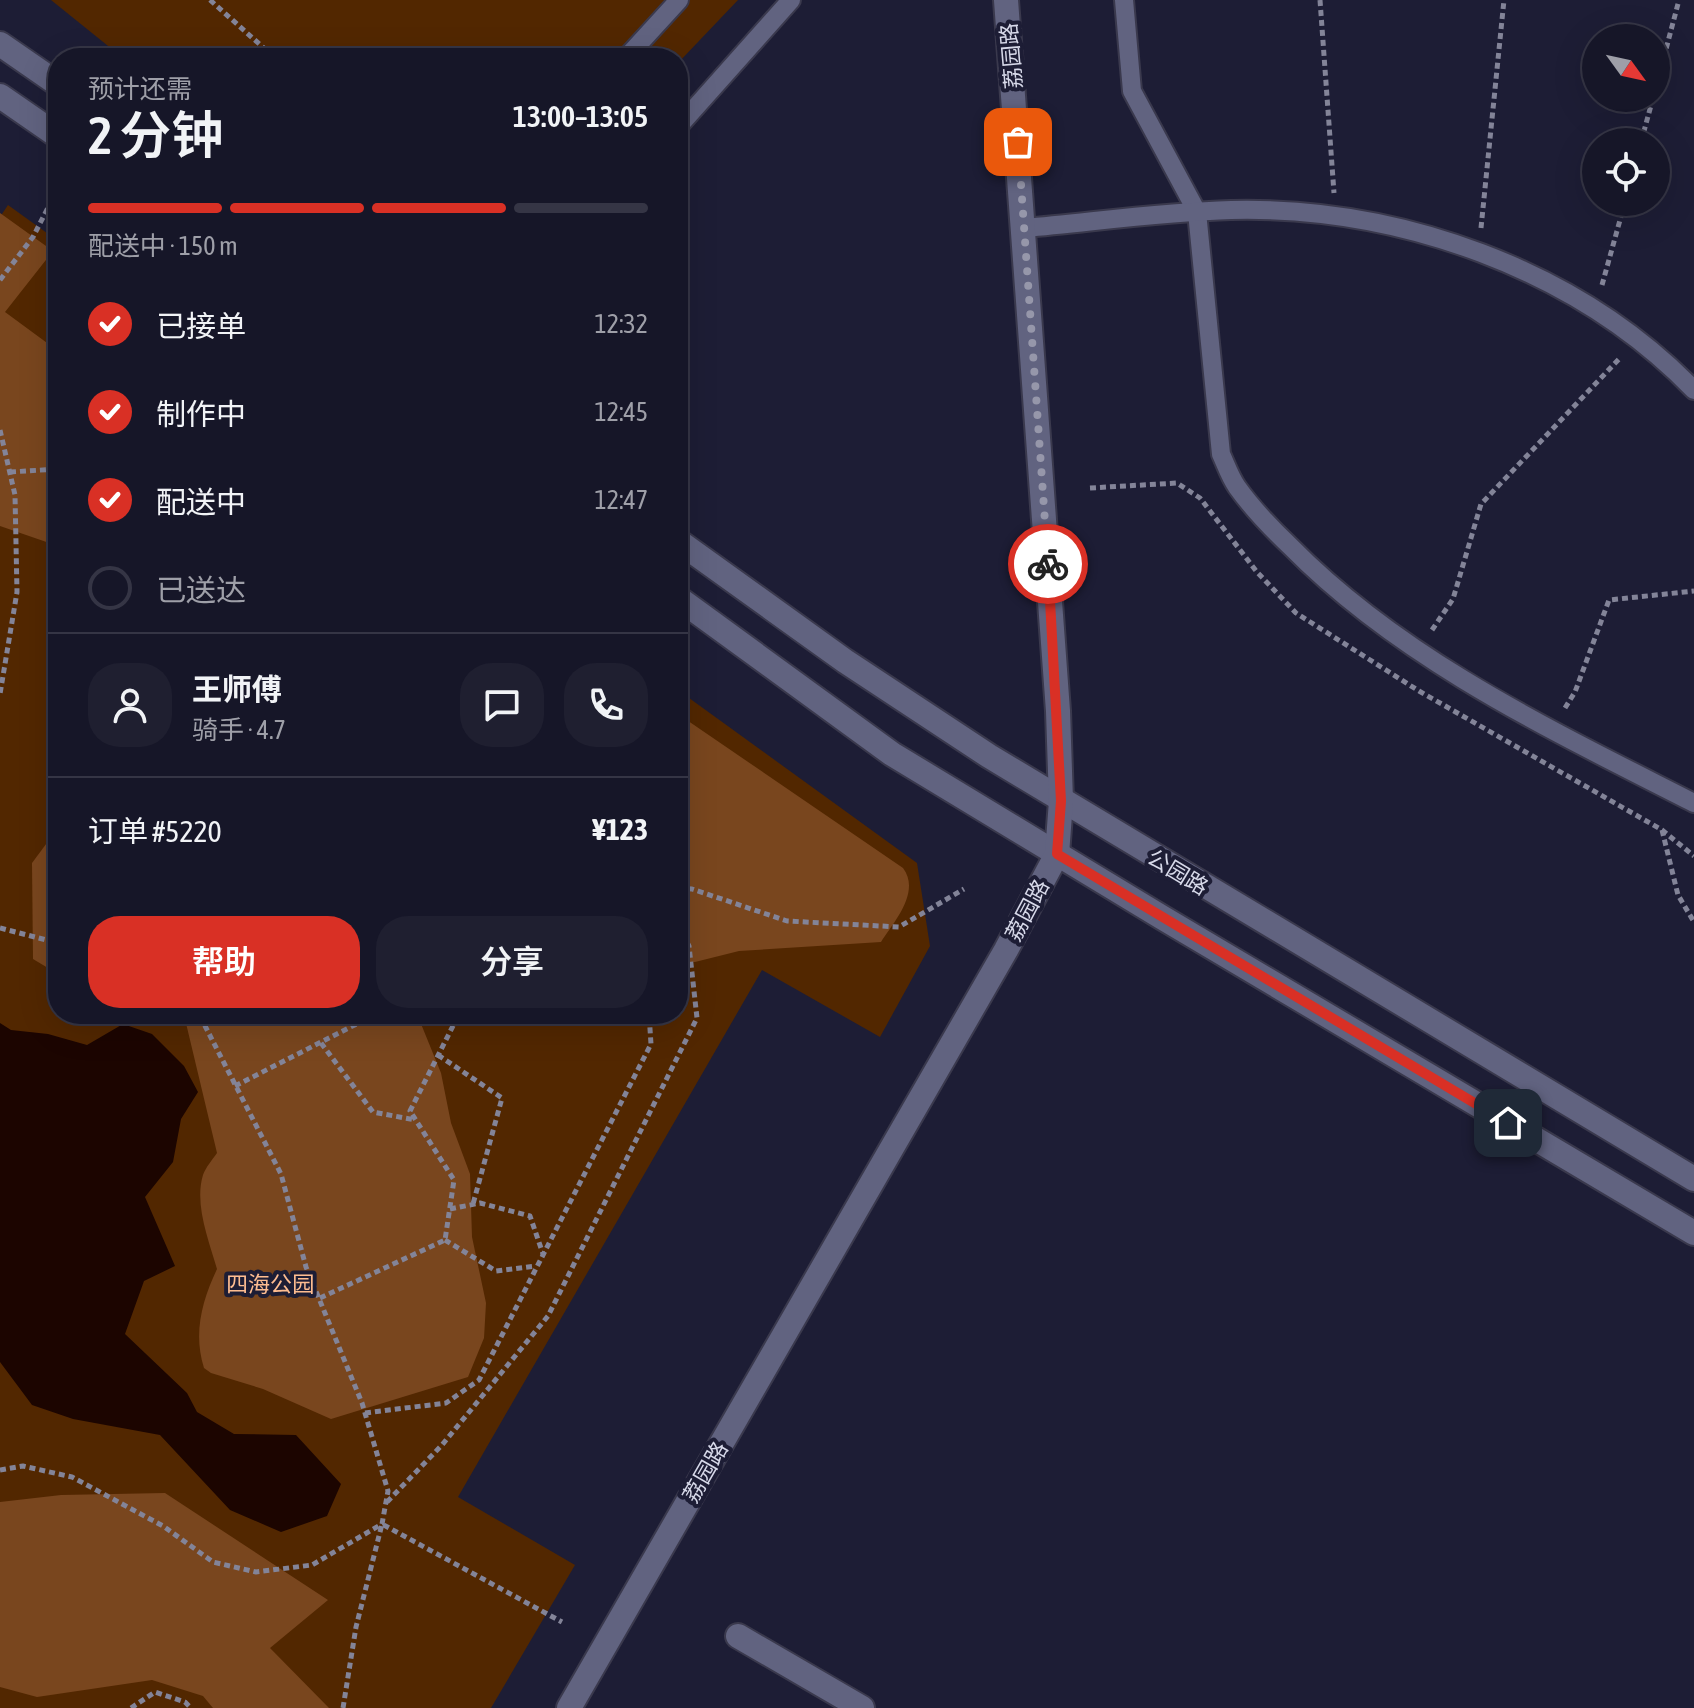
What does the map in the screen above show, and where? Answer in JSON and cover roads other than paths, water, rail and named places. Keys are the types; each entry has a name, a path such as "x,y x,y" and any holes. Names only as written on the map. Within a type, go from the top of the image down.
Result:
{"street":[{"name":"荔园路","path":"569,1708 1006,950 1057,854 1061,801 1058,711 1006,0"},
{"path":"0,44 48,77"},
{"path":"0,96 48,129"},
{"name":"公园路","path":"688,548 915,709 1061,801 1694,1179"},
{"path":"688,605 892,754 1694,1233"},
{"path":"738,1636 862,1708"}],"lane":[{"path":"635,48 679,0"},
{"path":"688,116 791,0"},
{"path":"1124,0 1132,91 1197,212 1221,454 1236,485 1312,569 1364,612 1419,651 1553,730 1694,803"},
{"path":"1025,228 1197,212 1281,211 1383,225 1478,252 1542,280 1596,310 1638,339 1694,390"}],"park label":[{"name":"四海公园","path":"270,1284"}]}
